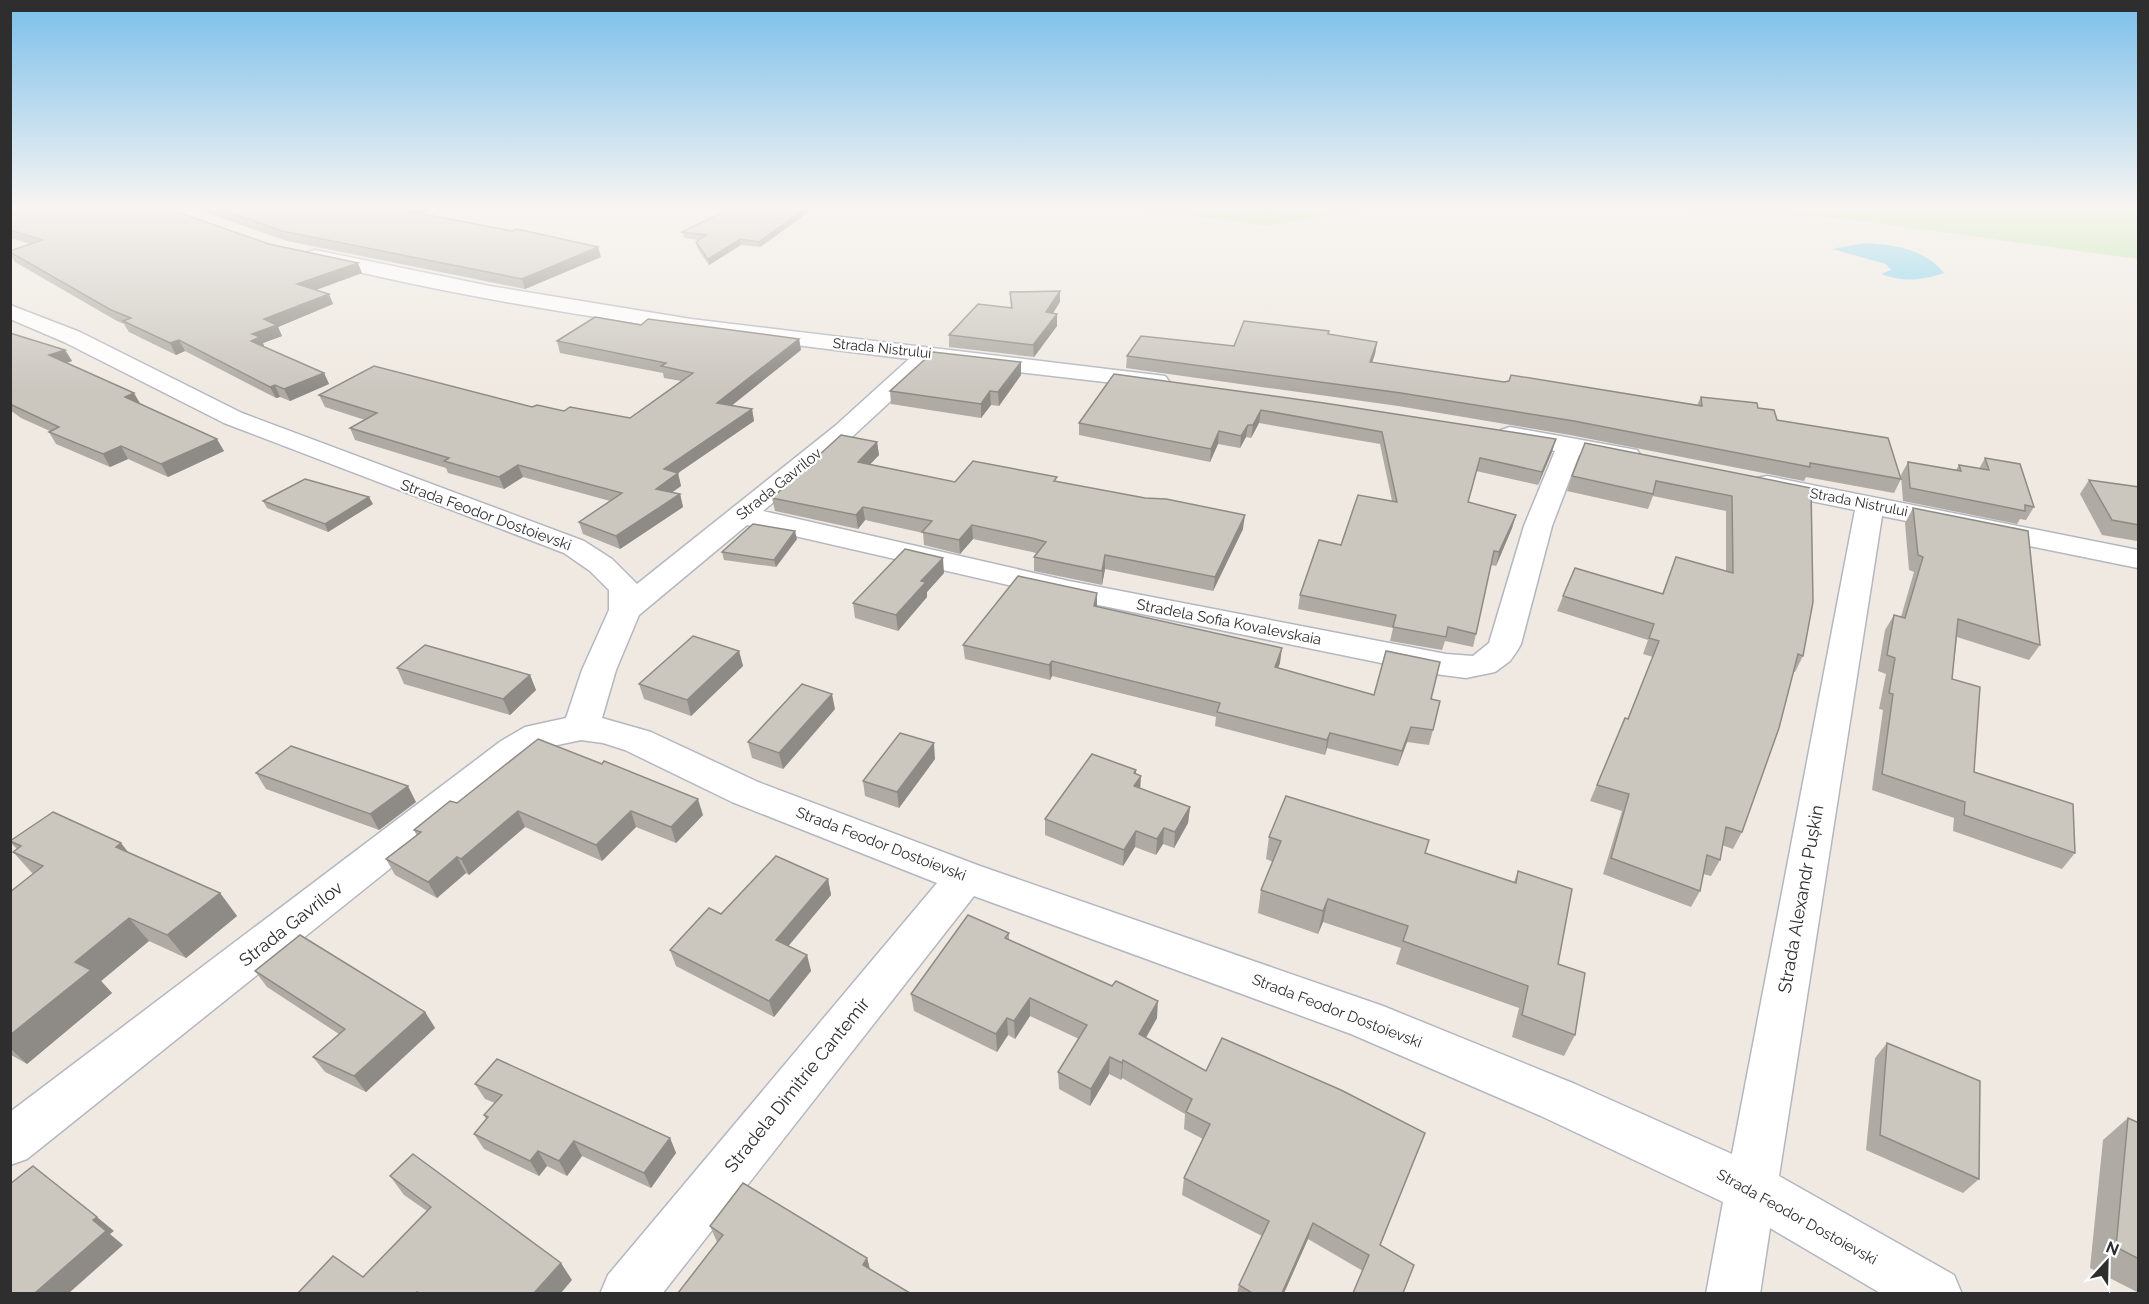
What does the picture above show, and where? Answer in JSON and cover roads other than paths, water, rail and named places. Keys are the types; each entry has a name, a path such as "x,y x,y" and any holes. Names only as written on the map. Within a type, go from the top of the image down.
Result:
{"street":[{"name":"Strada Nistrului","path":"373,268 490,292 691,326 1180,384"},
{"name":"Strada Feodor Dostoievski","path":"10,311 72,337 233,418 574,547 601,565 624,588 626,610"},
{"name":"Strada Gavrilov","path":"626,610 844,431 929,353"},
{"path":"1490,432 1651,461"},
{"name":"Stradela Sofia Kovalevskaia","path":"741,515 1069,590 1435,663 1463,667 1484,666 1498,657 1505,644 1538,526 1570,445"},
{"name":"Strada Nistrului","path":"1743,479 2139,559"},
{"name":"Strada Alexandr Pușkin","path":"1733,1293 1870,504"},
{"path":"581,728 599,670 626,610"},
{"name":"Strada Gavrilov","path":"10,1142 514,750 538,736 581,728"},
{"name":"Strada Feodor Dostoievski","path":"581,728 605,731 638,741 745,792 966,877 1367,1020 1558,1100 1750,1188 1935,1293"},
{"name":"Stradela Dimitrie Cantemir","path":"627,1293 966,877"}],"water":[{"path":"1889,268 1939,268 1944,273 1919,279 1897,278 1881,274 1891,270"}]}
